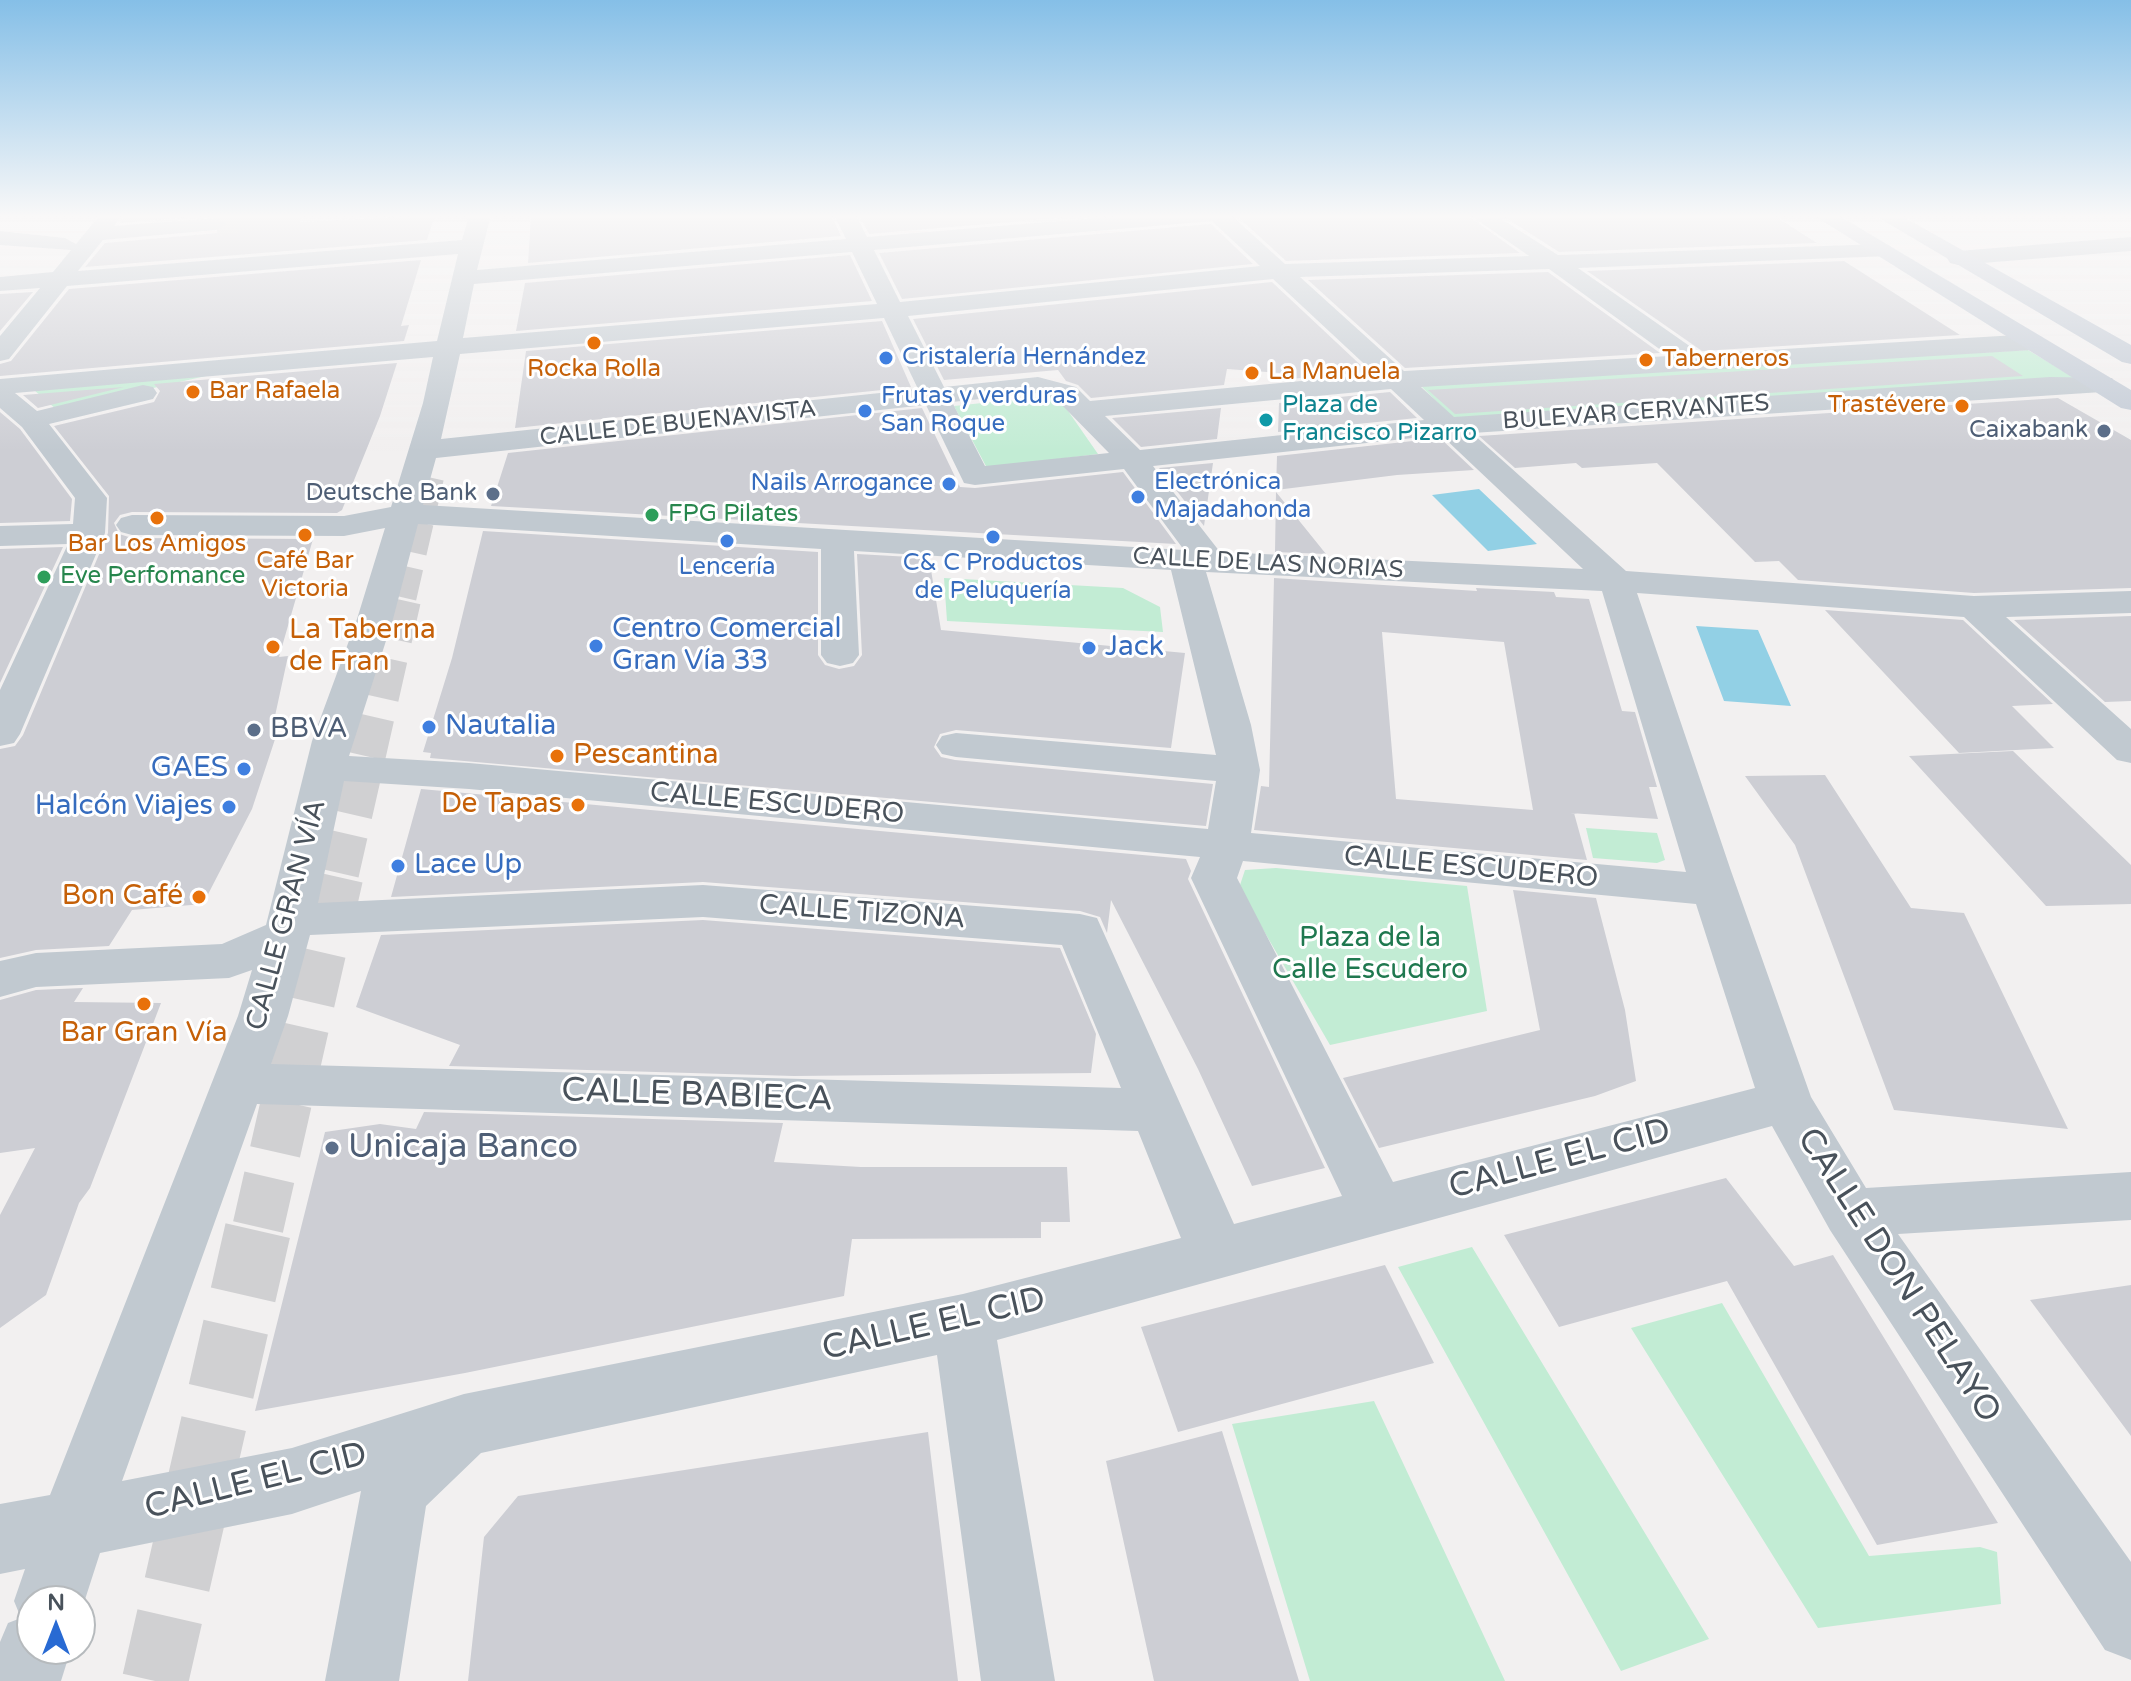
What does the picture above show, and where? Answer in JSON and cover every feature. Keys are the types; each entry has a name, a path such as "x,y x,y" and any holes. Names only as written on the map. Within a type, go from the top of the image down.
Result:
{"street":[{"path":"0,353 51,293"},
{"name":"CALLE GRAN VÍA","path":"55,1585 93,1466 263,1016 288,928 326,767 375,619 424,450 461,293"},
{"path":"882,293 933,397"},
{"path":"4,389 152,370 274,364 1055,293"},
{"path":"1304,293 1616,581"},
{"path":"1598,293 1694,361"},
{"path":"1952,293 2131,402"},
{"path":"2021,293 2131,356"},
{"name":"BULEVAR CERVANTES","path":"1080,410 1398,380 2033,342"},
{"path":"0,428 274,364"},
{"name":"BULEVAR CERVANTES","path":"933,397 975,476 1447,426 2102,384"},
{"name":"CALLE DE BUENAVISTA","path":"424,450 1038,385 1066,393 1132,459 1198,562"},
{"path":"2,726 89,533 91,498 40,418 4,389"},
{"name":"CALLE DE LAS NORIAS","path":"132,525 344,526 405,514 1198,562 1616,581 1974,607 2131,602"},
{"path":"0,536 89,533"},
{"path":"837,538 840,655"},
{"path":"1198,562 1239,770 1227,846 1214,878 1377,1208"},
{"name":"CALLE DON PELAYO","path":"1616,581 1714,890 1786,1101 1850,1213 2131,1624"},
{"path":"1974,607 2131,751"},
{"path":"956,745 1239,770"},
{"name":"CALLE ESCUDERO","path":"326,767 469,776 1714,890"},
{"name":"CALLE TIZONA","path":"288,928 703,901 1080,930 1218,1255"},
{"path":"0,979 36,970 229,961 288,928"},
{"name":"CALLE BABIECA","path":"238,1083 1156,1110"},
{"name":"CALLE EL CID","path":"0,1539 292,1481 464,1425 963,1322 1218,1255 1377,1208 1786,1101"},
{"path":"1850,1213 2131,1196"},
{"path":"963,1322 1018,1681"},
{"path":"362,1681 395,1490 464,1425"}],"green space":[{"path":"2028,350 2080,381 1455,420 1418,383"},
{"path":"219,373 57,410 34,390"},
{"path":"1057,395 1098,454 987,468 954,406"},
{"path":"944,578 1123,588 1160,607 1163,632 947,621"},
{"path":"1586,828 1657,833 1665,860 1657,863 1593,858"},
{"name":"Plaza de la Calle Escudero","path":"1276,868 1467,886 1487,1011 1330,1045 1239,888 1245,870"},
{"path":"1472,1247 1709,1639 1621,1671 1398,1267"},
{"path":"1722,1303 1869,1556 1980,1547 1997,1552 2001,1604 1818,1628 1631,1328"},
{"path":"1374,1401 1505,1681 1310,1681 1232,1424"}],"water":[{"path":"1479,489 1537,544 1488,551 1432,495"},
{"path":"1696,626 1758,630 1791,706 1724,701"}],"building":[{"path":"32,293 0,331 0,294"},
{"path":"65,293 411,293 401,326 409,325 404,341 0,376 0,364 11,361"},
{"path":"523,293 868,293 872,301 516,331"},
{"path":"899,293 958,293 902,299"},
{"path":"1161,293 1284,293 1368,372 1279,380 1280,373 1227,369 1224,385 1091,398 1078,385 1066,381 1058,370 944,380 913,319"},
{"path":"1323,293 1578,293 1660,353 1405,368"},
{"path":"1619,293 1895,293 1960,335 1702,351"},
{"path":"882,321 911,387 515,428 526,351"},
{"path":"1992,356 2023,376 1455,414 1428,390"},
{"path":"397,363 380,416 342,510 337,513 132,512 120,515 114,523 119,534 132,538 313,539 279,657 288,656 275,716 282,718 252,809 203,904 132,910 109,946 36,950 0,958 0,749 15,746 23,735 108,533 109,496 54,426 154,402 160,391 154,384"},
{"path":"124,387 38,408 23,395"},
{"path":"1390,392 1417,418 1278,432 1279,403"},
{"path":"2058,398 2131,440 2131,588 1974,593 1798,580 1779,561 1755,562 1657,463 1582,468 1576,463 1515,468 1479,436"},
{"path":"922,408 960,487 1123,472 1176,544 491,506 508,453"},
{"path":"1221,408 1217,439 1141,447 1112,418"},
{"path":"0,412 20,429 72,499 70,521 0,523"},
{"path":"1440,438 1474,470 1397,475 1276,490 1277,456"},
{"path":"1213,463 1204,526 1159,468"},
{"path":"1276,492 1326,554 1275,552"},
{"path":"483,531 818,552 818,655 825,665 839,669 854,666 862,655 857,554 929,558 941,630 1185,653 1171,748 956,730 940,734 934,747 941,757 955,760 1213,784 1206,826 430,758 431,753 423,752 452,658"},
{"path":"63,547 0,683 0,549"},
{"path":"1274,578 1477,591 1476,588 1554,592 1556,597 1589,599 1622,711 1635,712 1657,787 1649,787 1658,819 1574,813 1587,860 1254,830 1261,786 1269,787","holes":["1382,632 1504,642 1533,810 1396,799"]},
{"path":"1825,610 1963,620 2053,704 2012,706 2054,748 1959,753"},
{"path":"2131,616 2131,701 2105,702 2014,620"},
{"path":"2013,751 2131,865 2131,904 2046,906 1909,756"},
{"path":"1825,775 1911,908 1964,913 2068,1129 1894,1110 1795,845 1745,776"},
{"path":"421,789 1186,859 1191,871 1188,879 1325,1168 1252,1186 1198,1069 1111,900 1107,933 1100,917 1080,911 703,882 391,897"},
{"path":"1513,890 1596,898 1625,1010 1636,1081 1595,1096 1379,1148 1343,1078 1540,1030"},
{"path":"703,920 1060,948 1096,1034 1091,1073 794,1076 449,1066 460,1045 356,1007 381,935"},
{"path":"83,988 74,1002 161,1003 90,1188 79,1203 46,1295 0,1328 0,1215 35,1148 0,1153 0,1000 36,990"},
{"path":"424,1112 783,1123 774,1162 861,1167 1067,1167 1070,1222 1041,1222 1041,1238 852,1239 844,1296 465,1373 255,1411 325,1132 380,1124 416,1129"},
{"path":"1726,1178 1794,1266 1833,1255 1998,1523 1877,1545 1727,1281 1559,1327 1504,1235"},
{"path":"1385,1265 1434,1363 1178,1432 1141,1327"},
{"path":"2131,1285 2131,1436 2030,1300"},
{"path":"1222,1431 1299,1681 1154,1681 1106,1461"},
{"path":"928,1432 958,1681 468,1681 484,1537 518,1496"}],"tunnel":[{"path":"401,597 431,466"},
{"path":"339,873 402,595"},
{"path":"258,1227 339,871"},
{"path":"155,1681 259,1225"}],"place":[{"name":"Rocka Rolla","path":"594,343"},
{"name":"Cristalería Hernández","path":"886,358"},
{"name":"Taberneros","path":"1646,360"},
{"name":"La Manuela","path":"1252,373"},
{"name":"Bar Rafaela","path":"193,392"},
{"name":"Trastévere","path":"1962,406"},
{"name":"Frutas y verduras San Roque","path":"865,411"},
{"name":"Plaza de Francisco Pizarro","path":"1266,420"},
{"name":"Caixabank","path":"2104,431"},
{"name":"Nails Arrogance","path":"949,484"},
{"name":"Deutsche Bank","path":"493,494"},
{"name":"Electrónica Majadahonda","path":"1138,497"},
{"name":"FPG Pilates","path":"652,515"},
{"name":"Bar Los Amigos","path":"157,518"},
{"name":"Café Bar Victoria","path":"305,535"},
{"name":"C& C Productos de Peluquería","path":"993,537"},
{"name":"Lencería","path":"727,541"},
{"name":"Eve Perfomance","path":"44,577"},
{"name":"Centro Comercial Gran Vía 33","path":"596,646"},
{"name":"La Taberna de Fran","path":"273,647"},
{"name":"Jack","path":"1089,648"},
{"name":"Nautalia","path":"429,727"},
{"name":"BBVA","path":"254,730"},
{"name":"Pescantina","path":"557,756"},
{"name":"GAES","path":"244,769"},
{"name":"De Tapas","path":"578,805"},
{"name":"Halcón Viajes","path":"229,807"},
{"name":"Lace Up","path":"398,866"},
{"name":"Bon Café","path":"199,897"},
{"name":"Bar Gran Vía","path":"144,1004"},
{"name":"Unicaja Banco","path":"332,1148"}]}
